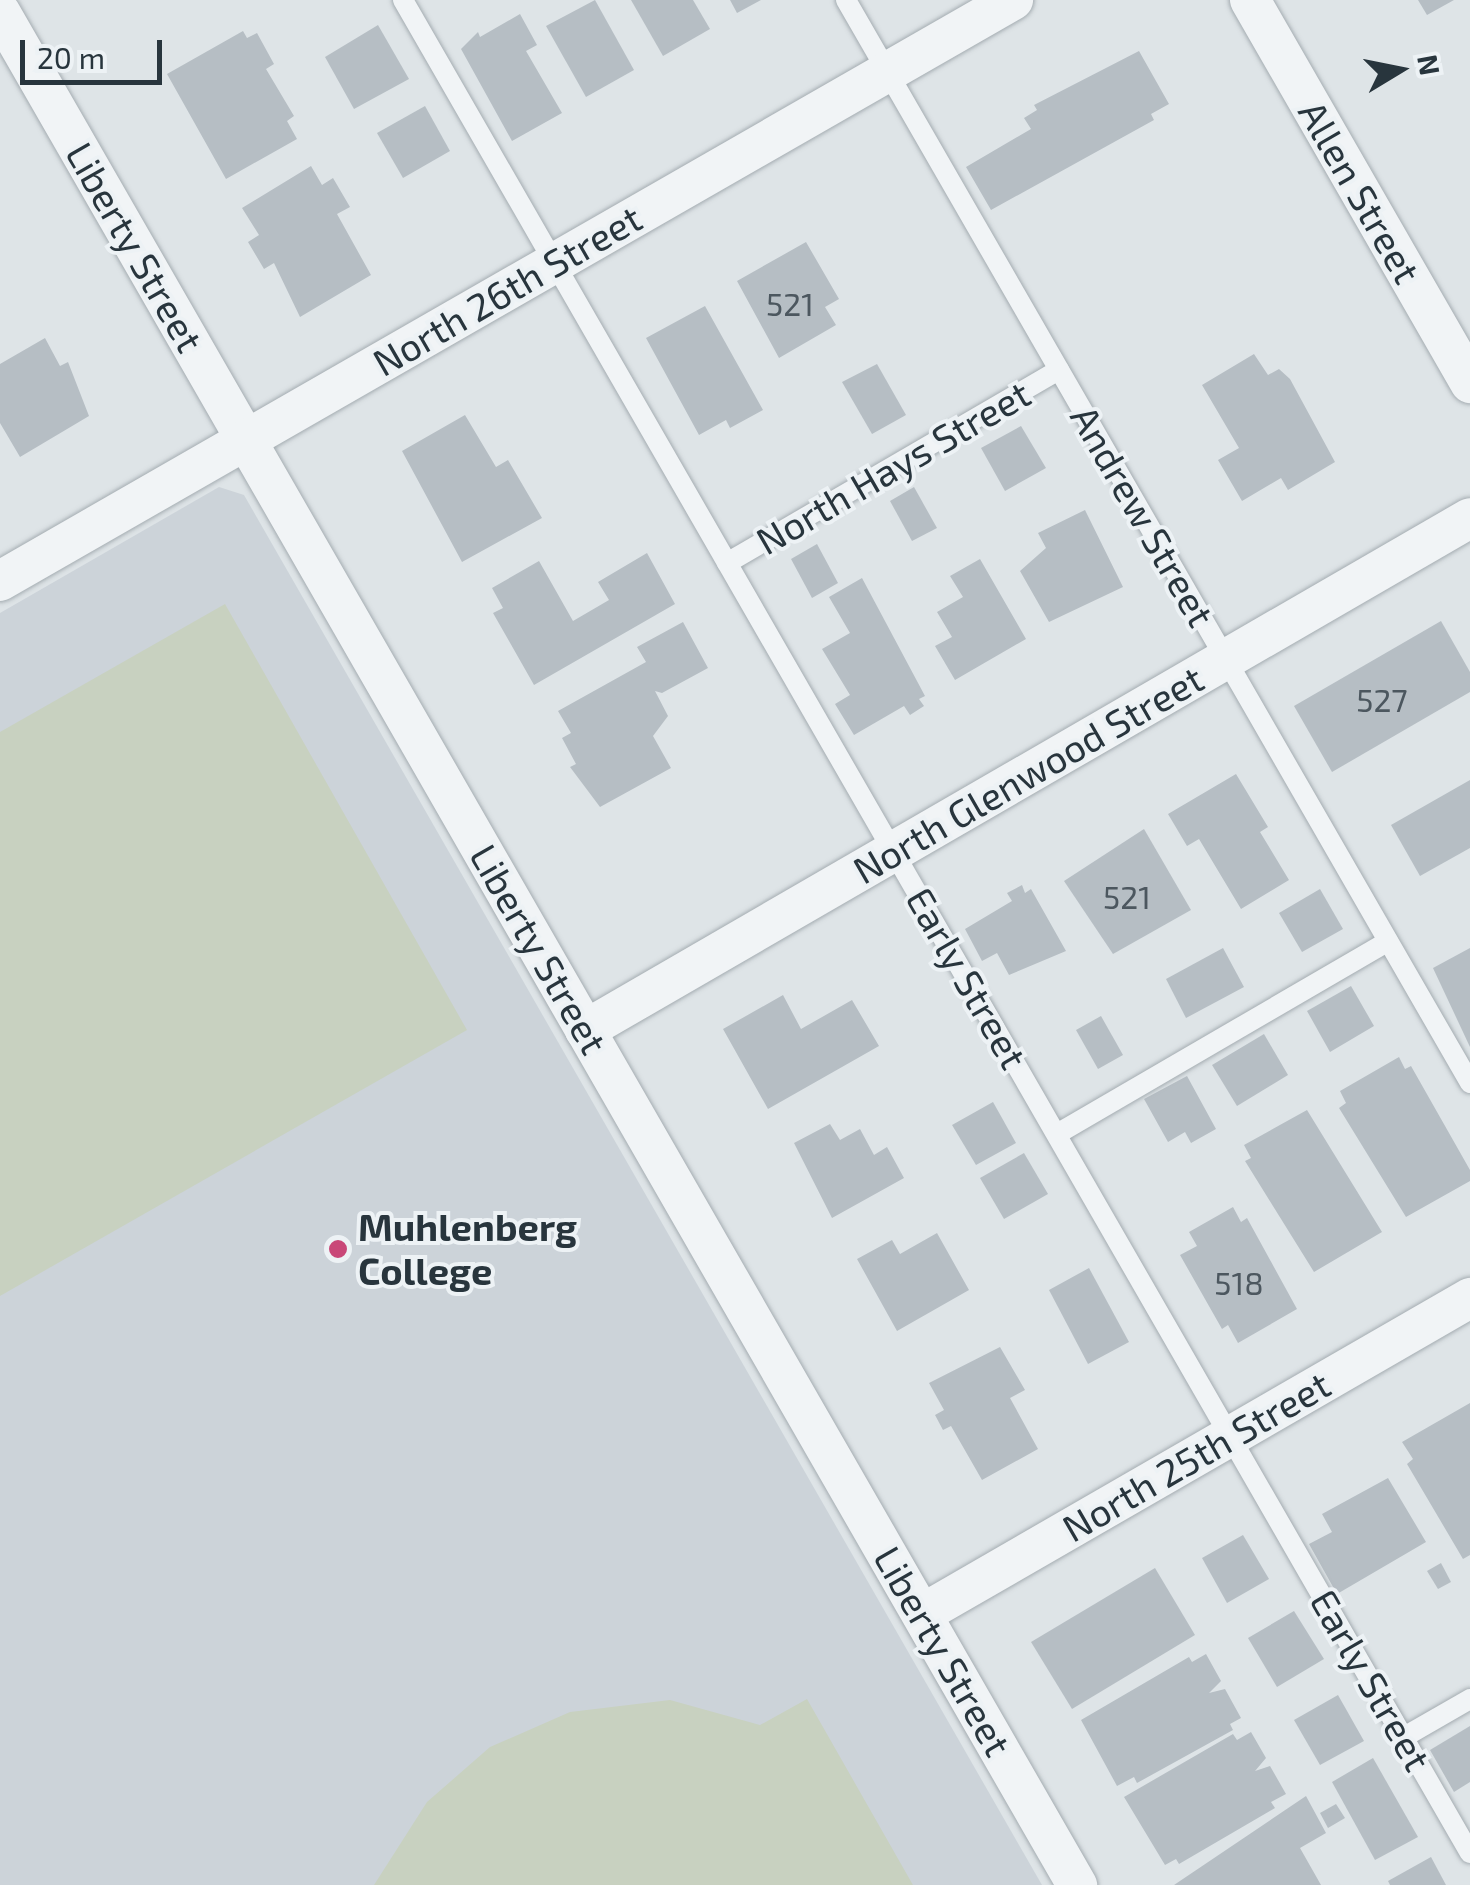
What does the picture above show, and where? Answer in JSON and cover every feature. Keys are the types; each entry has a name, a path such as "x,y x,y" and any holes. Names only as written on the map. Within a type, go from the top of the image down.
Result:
{"street":[{"name":"North 26th Street","path":"0,580 1013,0"},
{"name":"Allen Street","path":"1250,0 1470,383"},
{"name":"Liberty Street","path":"0,12 1077,1885"},
{"name":"North Glenwood Street","path":"585,1030 1470,518"},
{"name":"North 25th Street","path":"922,1614 1470,1298"}],"lane":[{"name":"Early Street","path":"403,0 1470,1853"},
{"name":"Andrew Street","path":"846,0 1470,1083"},
{"name":"North Hays Street","path":"728,563 1059,370"},
{"path":"1056,1134 1388,941"},
{"path":"1404,1737 1470,1699"}],"shaded area":[{"name":"Muhlenberg College","path":"219,487 244,495 1042,1885 0,1885 0,613"}],"green space":[{"path":"225,604 467,1030 0,1296 0,732"},
{"path":"807,1699 913,1885 374,1885 427,1802 490,1747 570,1712 670,1700 760,1725"}],"building":[{"path":"595,0 634,70 586,97 546,26"},
{"path":"631,0 693,0 710,29 663,56"},
{"path":"730,0 761,0 737,13"},
{"path":"1418,0 1454,0 1427,15"},
{"path":"520,14 537,45 526,51 562,113 512,141 461,49 478,32 480,37"},
{"path":"378,25 409,79 354,109 325,57"},
{"path":"243,31 247,38 257,33 274,64 266,69 294,116 287,121 297,139 226,179 167,74"},
{"path":"1139,51 1169,104 1151,114 1154,120 991,210 966,167 1031,129 1024,118 1037,110 1034,105"},
{"path":"425,106 450,151 403,178 377,133"},
{"path":"311,166 322,185 333,178 350,207 337,214 371,275 300,317 274,263 264,269 248,242 259,235 242,208"},
{"path":"806,242 839,299 825,307 836,325 779,358 737,281"},
{"path":"705,306 763,410 730,428 726,420 699,435 646,338"},
{"path":"45,338 60,366 68,362 89,416 20,457 0,423 0,364"},
{"path":"1254,354 1268,375 1279,369 1290,379 1335,462 1288,490 1281,478 1242,501 1218,460 1239,448 1202,385"},
{"path":"877,364 906,415 872,434 842,382"},
{"path":"465,415 496,467 508,460 542,518 462,562 402,451"},
{"path":"1021,426 1046,468 1005,491 981,448"},
{"path":"914,487 937,528 912,541 890,501"},
{"path":"1085,510 1123,587 1049,622 1020,571 1046,548 1038,533"},
{"path":"817,544 838,583 812,598 791,559"},
{"path":"647,553 675,604 534,685 493,613 503,608 492,588 539,561 573,621 609,600 598,582"},
{"path":"980,559 1026,639 955,680 935,646 952,637 937,612 963,597 950,576"},
{"path":"862,578 925,696 919,699 924,706 910,715 904,706 854,735 835,704 850,695 822,649 850,633 829,597"},
{"path":"1441,621 1470,672 1470,692 1332,772 1294,706"},
{"path":"683,622 708,668 662,693 655,691 668,716 653,736 671,768 600,807 570,767 576,764 562,738 571,733 558,711 646,662 637,647"},
{"path":"1236,774 1268,827 1260,832 1289,880 1241,909 1199,839 1187,846 1168,814"},
{"path":"1470,780 1470,848 1420,876 1391,825"},
{"path":"1144,829 1191,910 1113,954 1064,881"},
{"path":"1022,885 1025,893 1031,889 1066,951 1009,975 997,953 982,961 965,929 1012,901 1007,893"},
{"path":"1320,889 1343,929 1302,952 1279,913"},
{"path":"1223,948 1244,987 1186,1018 1166,979"},
{"path":"1470,948 1470,1047 1433,968"},
{"path":"1351,986 1374,1026 1330,1052 1307,1011"},
{"path":"783,995 801,1029 852,1000 879,1046 768,1109 723,1029"},
{"path":"1101,1016 1123,1055 1098,1069 1076,1030"},
{"path":"1264,1034 1288,1075 1237,1106 1212,1065"},
{"path":"1399,1057 1405,1069 1411,1066 1470,1170 1470,1181 1406,1217 1339,1108 1346,1103 1340,1091"},
{"path":"1187,1076 1216,1129 1191,1143 1185,1132 1168,1142 1144,1099"},
{"path":"993,1102 1016,1143 976,1165 952,1125"},
{"path":"1307,1110 1382,1232 1314,1272 1245,1161 1251,1158 1244,1145"},
{"path":"830,1124 840,1140 860,1129 874,1155 887,1147 904,1178 832,1218 794,1143"},
{"path":"1024,1153 1048,1194 1004,1219 980,1178"},
{"path":"1233,1207 1241,1222 1247,1218 1297,1309 1238,1343 1228,1325 1222,1329 1180,1255 1197,1246 1189,1232"},
{"path":"937,1233 969,1290 897,1331 857,1259 892,1240 900,1254"},
{"path":"1089,1268 1129,1342 1088,1364 1049,1290"},
{"path":"1000,1347 1025,1390 1010,1398 1038,1449 982,1480 951,1426 943,1430 935,1415 944,1410 929,1383"},
{"path":"1470,1403 1470,1555 1463,1559 1407,1464 1413,1459 1402,1442"},
{"path":"1388,1478 1426,1542 1337,1594 1309,1544 1332,1532 1322,1514"},
{"path":"1243,1535 1269,1579 1227,1603 1202,1558"},
{"path":"1441,1563 1451,1582 1438,1589 1427,1571"},
{"path":"1155,1568 1195,1635 1072,1709 1031,1642"},
{"path":"1294,1611 1324,1659 1277,1687 1248,1638"},
{"path":"1206,1654 1221,1681 1209,1693 1225,1689 1241,1718 1230,1724 1233,1730 1137,1783 1134,1777 1117,1786 1081,1720 1189,1657 1192,1662"},
{"path":"1338,1695 1364,1741 1320,1765 1294,1720"},
{"path":"1470,1726 1470,1782 1454,1792 1430,1750"},
{"path":"1251,1732 1266,1758 1255,1771 1270,1766 1286,1794 1271,1802 1275,1808 1179,1864 1176,1859 1165,1865 1124,1797 1233,1734 1237,1740"},
{"path":"1373,1758 1418,1837 1375,1860 1332,1782"},
{"path":"1306,1796 1326,1833 1300,1848 1321,1885 1174,1885"},
{"path":"1336,1804 1345,1818 1328,1828 1320,1813"},
{"path":"1431,1857 1446,1885 1390,1885 1388,1881"}],"place":[{"name":"Muhlenberg College","path":"338,1249"}]}
